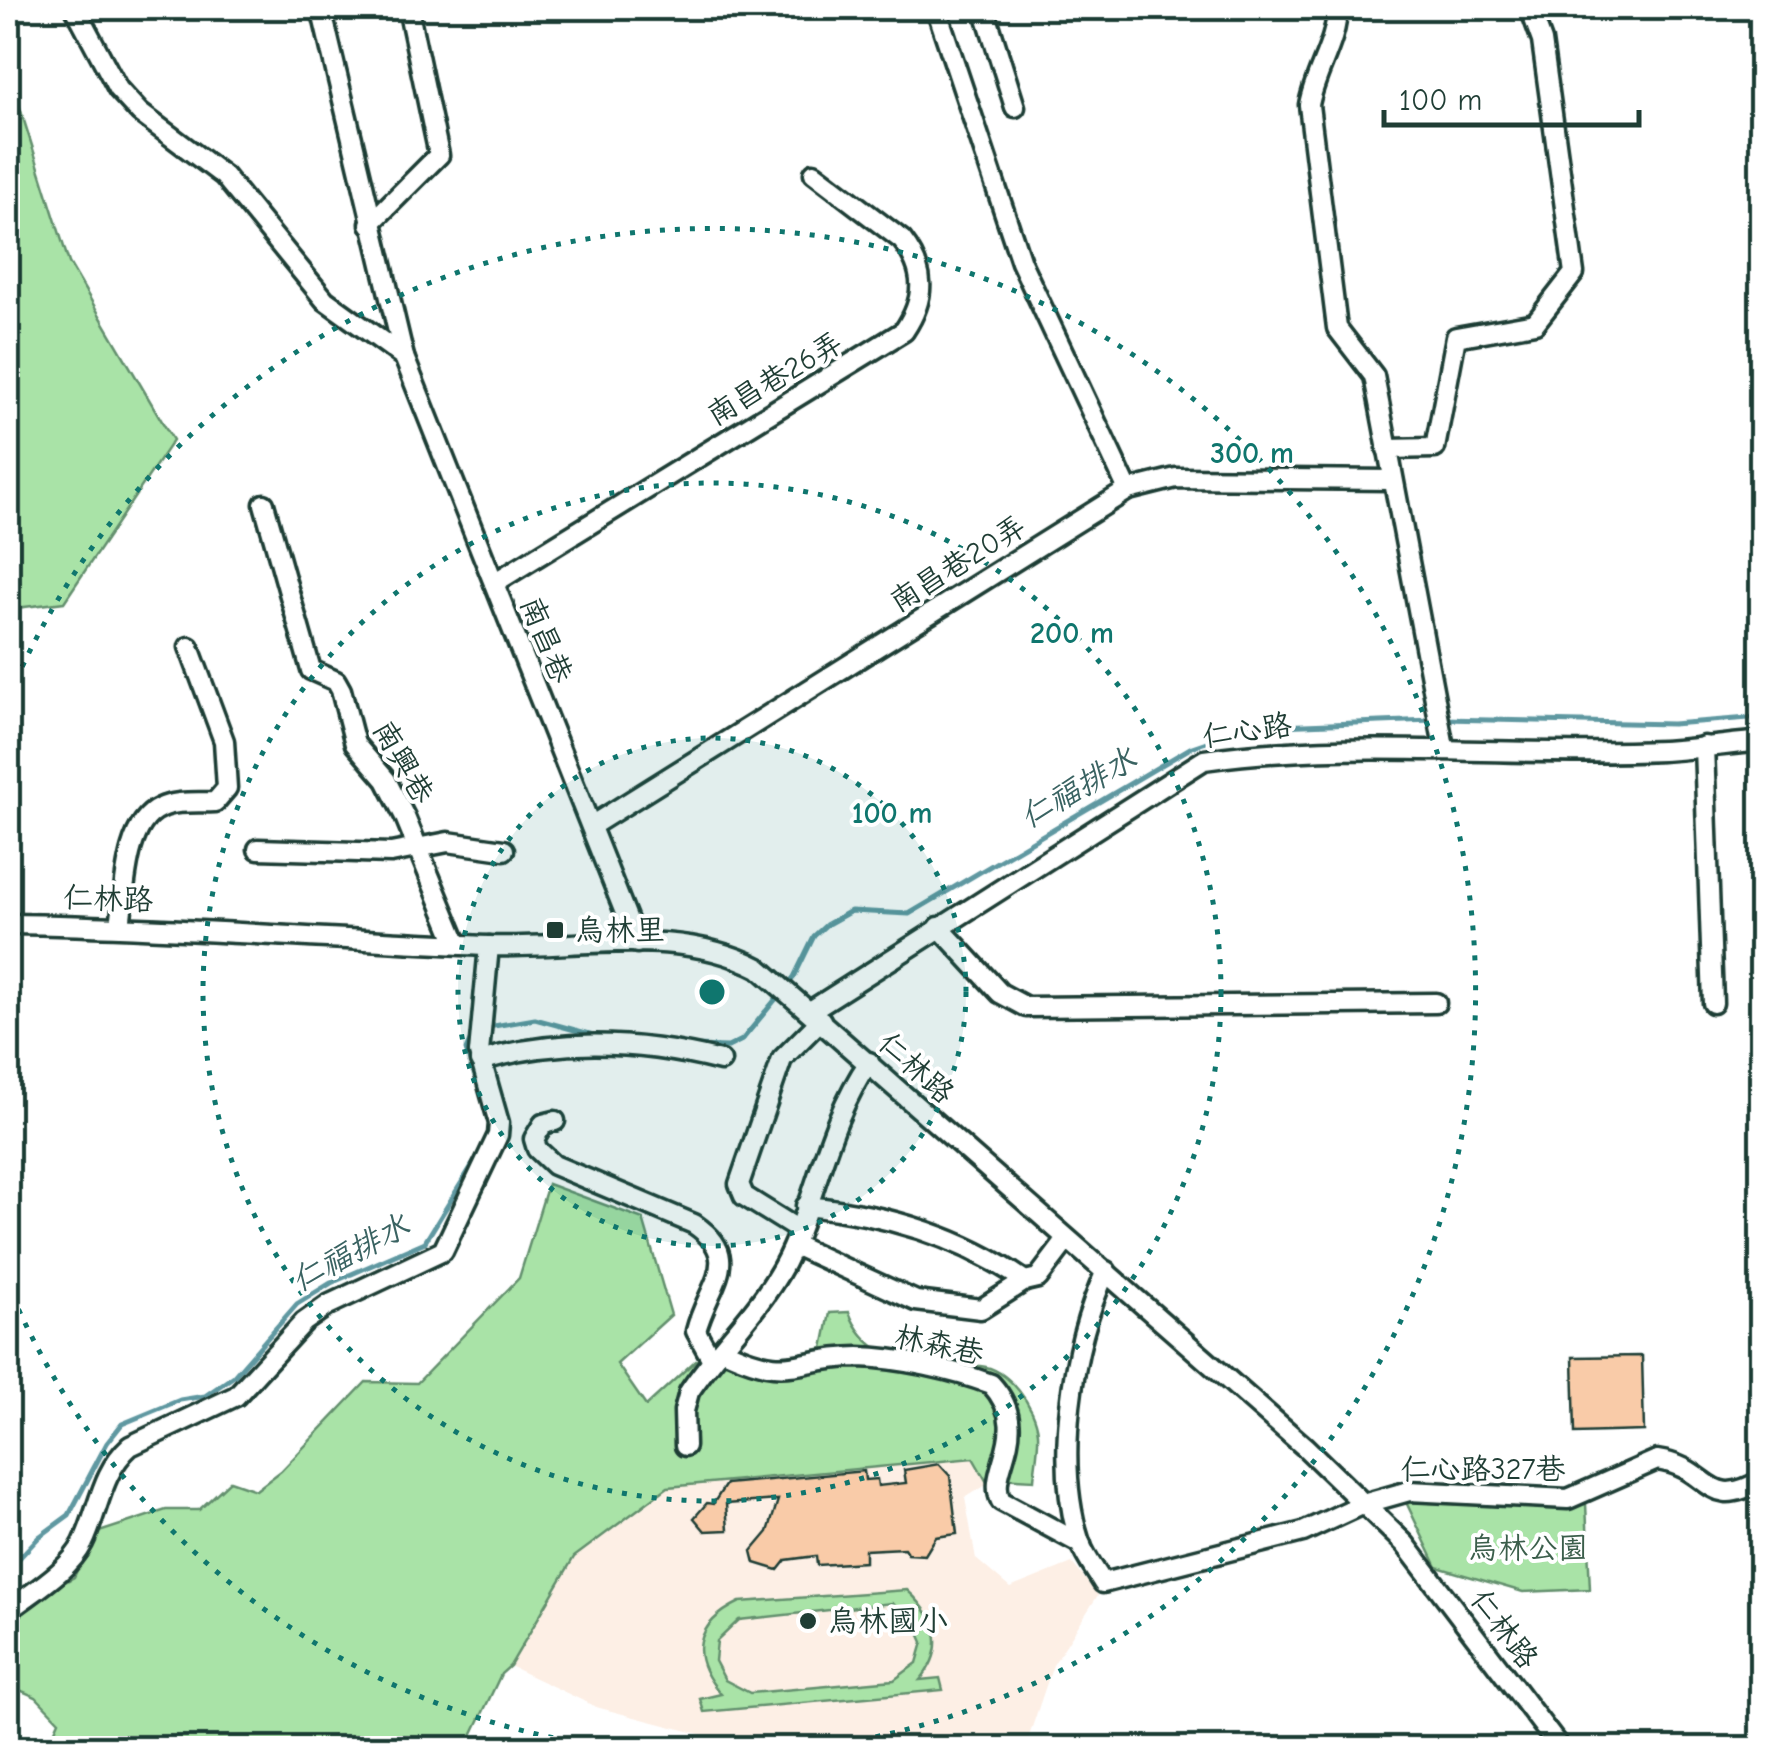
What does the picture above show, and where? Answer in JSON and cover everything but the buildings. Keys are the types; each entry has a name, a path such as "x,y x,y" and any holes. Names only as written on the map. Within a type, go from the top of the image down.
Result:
{"street":[{"path":"76,8 118,89 140,113 224,176 324,300 404,357"},
{"name":"南昌巷","path":"321,8 404,357 638,942"},
{"path":"370,224 439,155 408,8"},
{"path":"936,8 1021,262 1128,490"},
{"path":"984,8 1015,107"},
{"path":"1337,8 1333,41 1312,84 1309,105 1337,328 1374,376 1444,747"},
{"path":"1388,449 1434,448 1456,336 1535,324 1574,273 1542,40 1530,8"},
{"name":"南昌巷26弄","path":"494,583 904,331 921,295 922,275 912,253 902,240 814,173"},
{"name":"南昌巷20弄","path":"591,826 1128,490 1176,478 1393,480"},
{"name":"南興巷","path":"264,504 311,670 336,681 355,744 386,780 457,943"},
{"path":"120,926 135,841 148,817 173,804 216,802 227,788 224,741 189,647"},
{"name":"仁心路","path":"816,1015 938,928 1204,760 1260,752 1444,747 1663,751 1762,742"},
{"path":"1704,746 1713,1003"},
{"path":"258,849 392,853 448,842 504,850"},
{"name":"仁林路","path":"8,924 120,926 488,946 638,942 732,954 816,1015 1364,1504 1405,1544 1560,1748"},
{"path":"938,928 1000,993 1026,1007 1436,1003"},
{"path":"8,1611 71,1560 82,1544 116,1458 130,1446 236,1396 304,1322 328,1306 443,1251 500,1124 480,1062 488,946"},
{"name":"林森巷","path":"816,1015 782,1059 738,1184 744,1196 796,1237 916,1301 935,1304 982,1309 1025,1281 1038,1278 1066,1241"},
{"path":"480,1062 528,1046 581,1043 648,1047 721,1061"},
{"path":"685,1446 684,1411 689,1392 766,1298 796,1237 840,1110 869,1062"},
{"path":"555,1120 544,1124 534,1139 537,1149 554,1165 694,1224 714,1238 722,1262 696,1330 717,1354"},
{"path":"806,1206 858,1211 924,1230 992,1258 1025,1281"},
{"path":"1106,1272 1083,1333 1066,1458 1081,1544 1103,1583 1303,1532 1364,1504"},
{"name":"林森巷","path":"717,1354 776,1370 834,1358 865,1357 991,1384 1006,1412 1011,1445 996,1478 1000,1500 1081,1544"},
{"name":"仁心路327巷","path":"1364,1504 1409,1491 1568,1499 1657,1460 1674,1462 1733,1496 1762,1480"}],"shaded area":[{"name":"烏林國小","path":"973,1458 988,1484 965,1498 976,1559 1010,1588 1072,1563 1098,1595 1053,1665 1025,1748 753,1748 596,1707 510,1666 574,1557 668,1487"}],"green space":[{"path":"8,70 69,263 173,440 64,602 8,609"},
{"path":"548,1184 643,1219 671,1315 617,1364 646,1406 696,1360 756,1364 823,1348 830,1313 849,1312 872,1345 894,1360 934,1372 980,1366 1010,1381 1026,1401 1036,1423 1034,1480 998,1478 988,1484 973,1458 668,1487 574,1557 510,1666 501,1674 466,1748 47,1748 59,1721 36,1697 8,1685 8,1622 24,1604 74,1577 93,1534 166,1510 199,1510 230,1481 256,1490 281,1471 366,1382 417,1383 519,1278"},
{"name":"烏林公園","path":"1406,1502 1586,1504 1590,1589 1523,1592 1437,1567"},
{"path":"907,1590 926,1611 935,1633 934,1656 920,1680 940,1678 943,1690 704,1712 700,1699 721,1694 704,1667 701,1642 713,1620 740,1602","holes":["892,1603 911,1615 923,1642 917,1663 894,1680 750,1693 725,1680 715,1661 717,1641 739,1620"]}],"waterway":[{"name":"仁福排水","path":"1443,719 1672,724 1762,717"},
{"name":"仁福排水","path":"693,1046 728,1047 742,1040 794,977 814,936 826,925 851,911 909,914 1192,747 1250,727 1432,720"},
{"name":"仁福排水","path":"494,1026 535,1019 597,1036"},
{"name":"仁福排水","path":"471,1039 466,1050 482,1094"},
{"name":"仁福排水","path":"8,1570 39,1537 69,1515 107,1443 122,1424 180,1400 205,1396 234,1376 297,1304 331,1283 425,1242 481,1151"}],"place":[{"name":"烏林里","path":"555,930"},
{"name":"烏林國小","path":"808,1621"}]}
